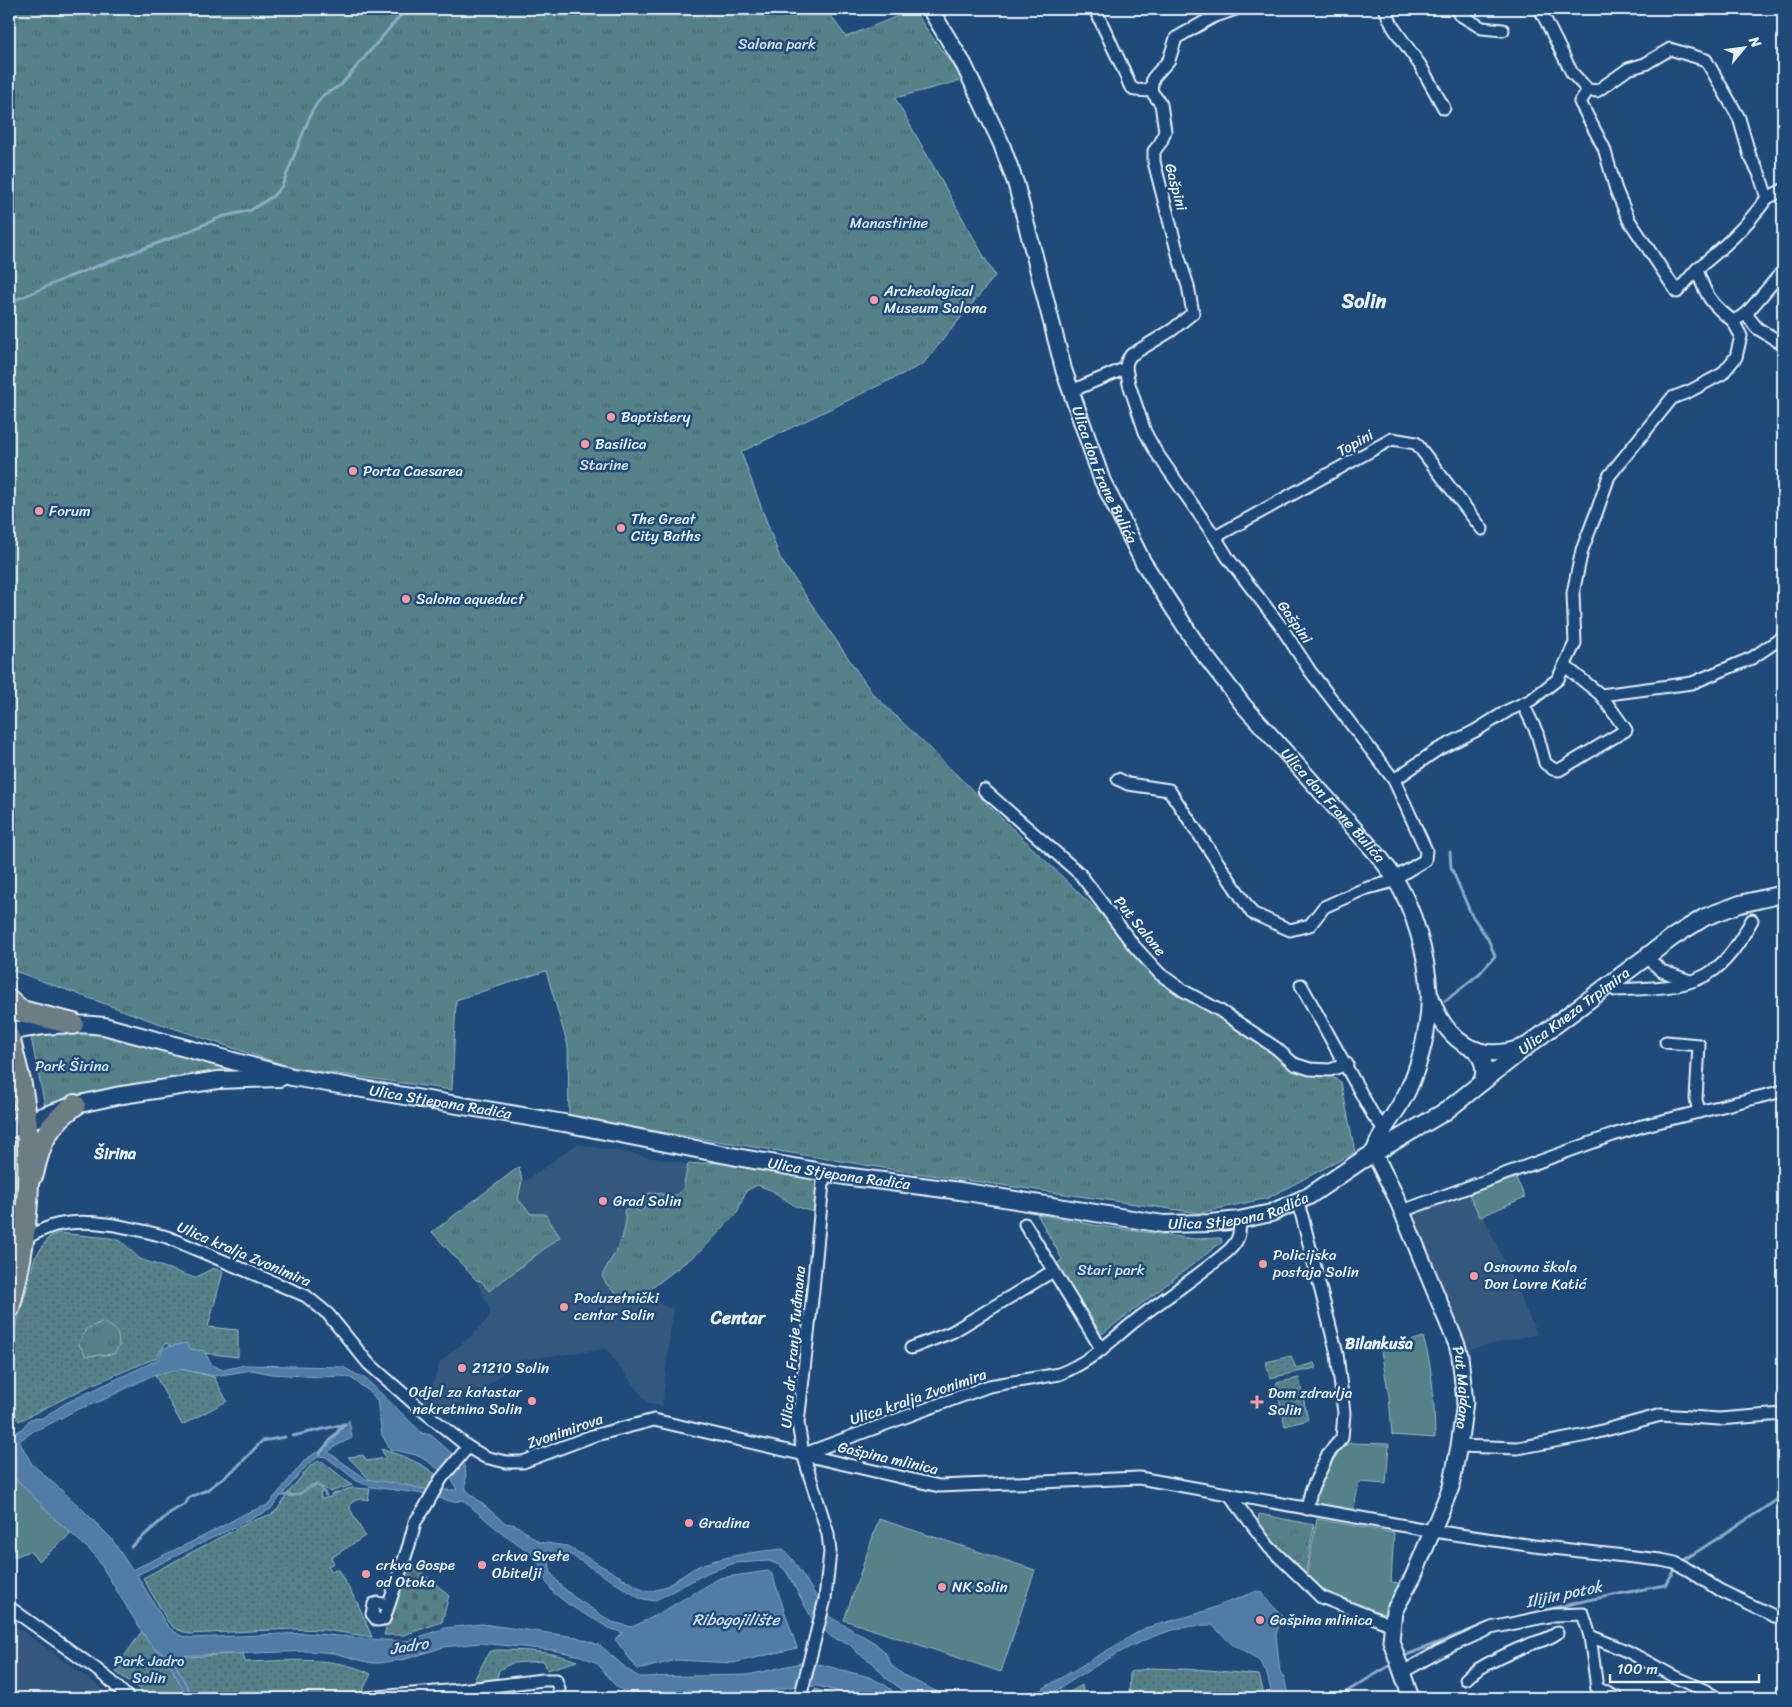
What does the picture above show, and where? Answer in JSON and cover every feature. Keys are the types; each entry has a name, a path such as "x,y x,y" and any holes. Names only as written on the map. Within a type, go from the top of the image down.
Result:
{"highway":[{"path":"9,1000 22,1011 73,1024"},
{"path":"9,1037 21,1087 17,1126 27,1198"},
{"path":"9,1308 24,1239 27,1198 36,1160 44,1136 54,1123 75,1105"}],"main road":[{"name":"Ulica Kneza Trpimira","path":"1374,1153 1446,1111 1530,1043 1673,936 1705,918 1740,904 1783,894"},
{"path":"9,1032 36,1027 73,1024 104,1026 292,1077"},
{"path":"1476,1050 1484,1064 1483,1081"},
{"path":"17,1126 75,1105 116,1096 202,1082 292,1077"},
{"name":"Ulica Stjepana Radića","path":"292,1077 564,1123 824,1172 960,1191 1163,1224 1239,1220 1271,1213 1298,1202 1326,1186 1374,1153"}],"street":[{"name":"Ulica don Frane Bulića","path":"930,9 975,85 1001,143 1016,184 1064,371 1102,480 1139,554 1199,648 1248,711 1377,854 1395,879 1412,915 1425,959 1429,992 1426,1031 1413,1077 1400,1106 1376,1144 1374,1153"},
{"path":"1095,9 1096,15 1130,86 1135,90 1151,91 1153,78 1170,60 1176,38 1213,17 1236,9"},
{"path":"1385,9 1444,108"},
{"path":"1456,9 1459,14 1482,28 1503,30"},
{"path":"1540,9 1572,73 1588,90 1597,91 1628,69 1645,64 1670,50 1706,60 1739,118 1750,156 1759,173 1767,198"},
{"path":"1588,90 1580,102 1604,148 1616,190 1628,220 1677,292 1696,269 1715,255 1751,221 1767,198 1783,190"},
{"name":"Gašpini","path":"1151,91 1161,104 1165,131 1162,142 1154,151 1154,162 1188,286 1193,313 1172,330 1131,356 1127,361 1126,368 1145,432 1170,474 1228,558 1280,625 1310,671 1394,780 1426,850 1425,860 1395,879"},
{"path":"1394,780 1437,750 1476,731 1509,710 1531,700 1558,679 1576,643 1573,593 1582,550 1609,476 1672,398 1722,374 1736,357 1741,336 1733,320 1719,310 1704,292 1696,269"},
{"path":"1733,320 1746,314 1781,273"},
{"path":"1746,314 1756,328 1783,344"},
{"name":"Gašpini","path":"1071,391 1126,368"},
{"name":"Topini","path":"1215,537 1392,439 1416,443 1482,529"},
{"path":"1601,695 1692,683 1752,658 1783,637"},
{"path":"1523,704 1537,733 1545,762 1553,769 1558,770 1626,730 1601,695 1565,666"},
{"name":"Ulica don Frane Bulića","path":"1118,779 1128,784 1169,790 1252,913 1290,930 1310,926 1324,907 1364,889 1395,879"},
{"name":"Put Salone","path":"984,790 1080,874 1135,947 1160,974 1276,1048 1294,1064 1310,1069 1330,1070 1347,1064"},
{"path":"1615,990 1676,985 1690,982 1714,970 1737,946 1752,920"},
{"path":"1646,956 1662,971 1690,982"},
{"path":"1301,985 1347,1064 1378,1123 1385,1130"},
{"name":"Ulica don Frane Bulića","path":"1429,992 1436,1009 1450,1033 1463,1044 1476,1050 1503,1053 1530,1043"},
{"path":"1666,1042 1699,1045 1696,1099 1699,1112"},
{"path":"1402,1211 1614,1135 1783,1091"},
{"name":"Put Majdana","path":"1374,1153 1402,1211 1444,1310 1459,1351 1465,1402 1451,1487 1413,1577 1394,1611 1391,1641 1398,1666 1411,1698"},
{"name":"Ulica dr. Franje Tuđmana","path":"800,1698 825,1599 830,1552 828,1534 803,1454 798,1423 824,1172"},
{"path":"1298,1202 1337,1354 1344,1413 1342,1438 1328,1454 1311,1491 1307,1508"},
{"name":"Ulica kralja Zvonimira","path":"803,1454 989,1386 1064,1372 1102,1350 1138,1318 1235,1245 1241,1231 1239,1220"},
{"name":"Ulica kralja Zvonimira","path":"24,1239 56,1225 70,1224 95,1223 146,1232 167,1237 306,1296 328,1314 368,1363 464,1451 485,1457"},
{"path":"1025,1224 1102,1350"},
{"path":"911,1348 952,1332 1053,1271"},
{"path":"1459,1446 1518,1448 1587,1435 1661,1415 1719,1419 1783,1414"},
{"name":"Zvonimirova","path":"485,1457 506,1462 523,1462 592,1436 654,1420 803,1454"},
{"path":"388,1605 415,1522 441,1479 464,1451"},
{"name":"Gašpina mlinica","path":"803,1454 939,1486 1139,1478 1432,1531 1534,1546 1662,1560 1675,1563 1719,1590 1774,1616 1783,1618"},
{"path":"1229,1494 1269,1547 1321,1598 1392,1625"},
{"path":"9,1606 96,1669 127,1697 140,1698"},
{"path":"1398,1666 1438,1652 1491,1628 1554,1615 1583,1614 1590,1636 1597,1688 1590,1698"},
{"path":"1466,1679 1479,1669 1526,1646 1556,1637 1554,1615"},
{"path":"1590,1636 1629,1652 1717,1698"},
{"path":"366,1698 543,1680 556,1680 559,1689"},
{"path":"1597,1688 1617,1698"}],"shaded area":[{"path":"577,1144 688,1164 683,1189 676,1195 649,1193 640,1200 644,1209 639,1213 631,1206 626,1217 623,1235 602,1276 608,1287 615,1294 623,1298 658,1303 673,1309 662,1406 648,1404 606,1349 520,1360 483,1389 442,1413 432,1423 422,1403 432,1386 440,1362 474,1333 486,1321 491,1312 476,1280 498,1284 531,1214 517,1199 522,1180 524,1182"},
{"name":"Osnovna škola Don Lovre Katić","path":"1468,1193 1485,1219 1537,1334 1466,1350 1414,1214"},
{"path":"9,1621 100,1687 111,1698 9,1698"}],"green space":[{"path":"9,9 826,9 846,37 913,10 963,80 895,98 995,276 923,364 741,452 780,558 872,693 1135,947 1238,1023 1341,1082 1355,1152 1268,1198 1199,1213 902,1171 569,1117 568,1046 546,971 456,1000 452,1090 290,1067 155,1022 9,969"},
{"name":"Park Širina","path":"61,1032 105,1035 246,1073 119,1090 45,1106 31,1038"},
{"name":"Park Širina","path":"9,1068 14,1105 9,1118"},
{"path":"18,1141 20,1143 16,1241 9,1281 9,1145"},
{"path":"724,1162 819,1179 816,1213 795,1206 771,1190 757,1185 746,1191 737,1213 703,1249 648,1291 658,1303 633,1300 613,1291 602,1276 615,1253 625,1228 624,1211 631,1205 640,1212 644,1209 640,1198 649,1193 676,1195 683,1189 688,1164"},
{"path":"519,1167 522,1180 518,1199 531,1214 545,1214 560,1237 489,1291 481,1281 476,1280 432,1232"},
{"path":"1515,1176 1525,1197 1480,1217 1469,1194"},
{"name":"Stari park","path":"1037,1214 1094,1225 1194,1239 1221,1238 1222,1242 1102,1334 1056,1265 1062,1259"},
{"path":"58,1233 110,1238 121,1241 140,1259 195,1278 213,1268 223,1272 208,1327 238,1330 238,1357 176,1350 166,1343 156,1358 91,1385 19,1421 9,1400 9,1350 34,1259 49,1237"},
{"path":"102,1322 116,1331 119,1346 114,1354 86,1356 79,1344 86,1329"},
{"path":"1423,1337 1427,1350 1434,1400 1435,1438 1392,1435 1389,1396 1381,1351"},
{"path":"1291,1356 1296,1368 1314,1363 1316,1368 1270,1378 1266,1362"},
{"path":"181,1369 214,1377 227,1401 182,1425 155,1375"},
{"path":"1299,1378 1308,1420 1285,1426 1276,1383"},
{"path":"1350,1443 1389,1444 1386,1484 1359,1482 1353,1513 1312,1506 1331,1463"},
{"path":"381,1449 416,1462 435,1474 427,1490 371,1481 348,1457 363,1455 367,1461 386,1458"},
{"path":"319,1461 323,1462 352,1485 330,1492 317,1484 311,1485 297,1495 287,1494 311,1465"},
{"path":"9,1470 71,1534 39,1561 29,1551 10,1559 9,1557"},
{"path":"317,1486 322,1489 322,1493 320,1493 321,1499 331,1497 331,1495 351,1488 370,1489 368,1500 361,1499 351,1503 350,1509 365,1536 331,1558 334,1563 328,1566 332,1571 337,1568 358,1604 372,1637 325,1630 293,1629 189,1634 174,1628 168,1622 143,1578 249,1522 272,1514 278,1509 286,1496 301,1494"},
{"path":"1259,1514 1314,1525 1305,1577 1288,1563 1257,1525"},
{"name":"NK Solin","path":"879,1519 1035,1570 1001,1672 844,1620"},
{"path":"1317,1519 1394,1533 1391,1582 1399,1583 1385,1619 1329,1598 1306,1579"},
{"path":"411,1564 449,1595 442,1622 404,1635 384,1635 404,1566"},
{"name":"Park Jadro Solin","path":"142,1631 154,1648 164,1654 188,1698 153,1698 116,1672 122,1664 121,1661"},
{"path":"496,1650 537,1652 577,1661 547,1670 544,1661 512,1663 499,1670 497,1679 489,1682 473,1682 489,1652"},
{"path":"243,1653 245,1662 310,1660 341,1664 371,1674 362,1692 349,1694 341,1698 193,1698 171,1656 189,1657"},
{"path":"1150,1668 1209,1670 1259,1675 1265,1698 1129,1698 1130,1672"},
{"path":"1082,1685 1084,1698 1060,1698"},
{"path":"815,1689 835,1695 834,1698 813,1698"},
{"path":"792,1694 790,1698 644,1698 680,1695 717,1697"}],"water":[{"path":"186,1343 190,1349 204,1351 212,1365 223,1370 245,1365 343,1367 367,1380 422,1433 431,1435 464,1464 466,1490 505,1523 516,1525 539,1542 567,1546 645,1591 660,1589 696,1567 712,1561 743,1554 783,1549 792,1559 830,1617 875,1643 885,1652 892,1666 905,1676 950,1698 914,1698 886,1678 873,1663 858,1653 848,1643 833,1638 814,1622 786,1571 779,1565 769,1561 735,1563 709,1572 654,1601 639,1598 571,1555 553,1556 549,1562 551,1573 560,1585 574,1597 612,1622 632,1627 720,1578 768,1571 772,1574 797,1648 733,1663 676,1660 638,1670 615,1639 623,1633 609,1628 569,1605 553,1592 545,1580 536,1557 497,1529 463,1500 453,1502 425,1494 372,1487 357,1481 326,1457 320,1456 309,1463 283,1494 295,1495 303,1492 297,1496 281,1496 271,1509 137,1575 168,1627 181,1636 191,1638 306,1633 407,1641 445,1628 482,1624 577,1637 601,1646 639,1677 748,1675 805,1662 869,1677 885,1685 902,1698 860,1698 818,1686 797,1686 763,1692 725,1694 684,1691 655,1694 626,1693 615,1685 597,1663 581,1656 552,1650 480,1643 444,1647 406,1659 381,1663 371,1663 334,1653 310,1651 171,1656 193,1698 188,1698 164,1654 154,1648 147,1640 95,1555 54,1518 9,1470 9,1418 15,1433 22,1429 30,1419 42,1418 66,1403 157,1360 164,1348","holes":["180,1369 215,1376 252,1370 271,1374 351,1378 370,1392 377,1400 382,1435 390,1449 416,1455 427,1461 451,1478 457,1490 429,1490 366,1479 328,1452 352,1438 349,1420 325,1451 315,1453 305,1460 268,1505 246,1513 204,1536 132,1570 111,1538 32,1464 19,1441 35,1430 76,1410 101,1401 153,1375"]},
{"path":"317,1485 320,1486 327,1496 325,1496 322,1489 313,1486"},
{"path":"1257,1591 1262,1592 1282,1615 1276,1635 1280,1672 1284,1677 1289,1698 1273,1698 1266,1671 1258,1659 1232,1644 1212,1625 1190,1626 1168,1631 1124,1650 1044,1698 1027,1698 1145,1628 1200,1613"}],"waterway":[{"path":"9,303 66,278 187,232 221,217 251,210 273,196 282,186 312,111 323,95 341,85 400,16 410,9"},
{"path":"1445,1001 1479,974 1495,956 1488,939 1471,914 1451,867 1450,852"},
{"path":"319,1454 344,1424"},
{"path":"293,1436 345,1424"},
{"path":"131,1547 171,1512 185,1504 190,1497 207,1490 236,1468 262,1441 285,1437"},
{"name":"Ilijin potok","path":"1681,1562 1783,1496"},
{"name":"Ilijin potok","path":"1504,1620 1588,1600 1665,1585 1677,1567"},
{"name":"Ilijin potok","path":"1402,1658 1486,1624"},
{"name":"Ilijin potok","path":"1336,1698 1394,1663"}],"place":[{"name":"Archeological Museum Salona","path":"874,300"},
{"name":"Baptistery","path":"611,417"},
{"name":"Basilica","path":"585,444"},
{"name":"Porta Caesarea","path":"353,471"},
{"name":"Forum","path":"39,511"},
{"name":"The Great City Baths","path":"621,528"},
{"name":"Salona aqueduct","path":"406,599"},
{"name":"Grad Solin","path":"603,1201"},
{"name":"Policijska postaja Solin","path":"1263,1264"},
{"name":"Osnovna škola Don Lovre Katić","path":"1474,1276"},
{"name":"Poduzetnički centar Solin","path":"564,1307"},
{"name":"21210 Solin","path":"462,1368"},
{"name":"Odjel za katastar nekretnina Solin","path":"532,1401"},
{"name":"Dom zdravlja Solin","path":"1257,1402"},
{"name":"Gradina","path":"689,1523"},
{"name":"crkva Svete Obitelji","path":"482,1565"},
{"name":"crkva Gospe od Otoka","path":"366,1574"},
{"name":"NK Solin","path":"942,1587"},
{"name":"Gašpina mlinica","path":"1260,1620"}],"district":[{"name":"Solin","path":"1364,301"},
{"name":"Širina","path":"115,1153"},
{"name":"Centar","path":"738,1318"},
{"name":"Bilankuša","path":"1379,1343"}],"park label":[{"name":"Salona park","path":"777,44"},
{"name":"Manastirine","path":"889,223"},
{"name":"Starine","path":"604,465"}],"water label":[{"name":"Ribogojilište","path":"736,1619"},
{"name":"Jadro","path":"409,1646"}]}
